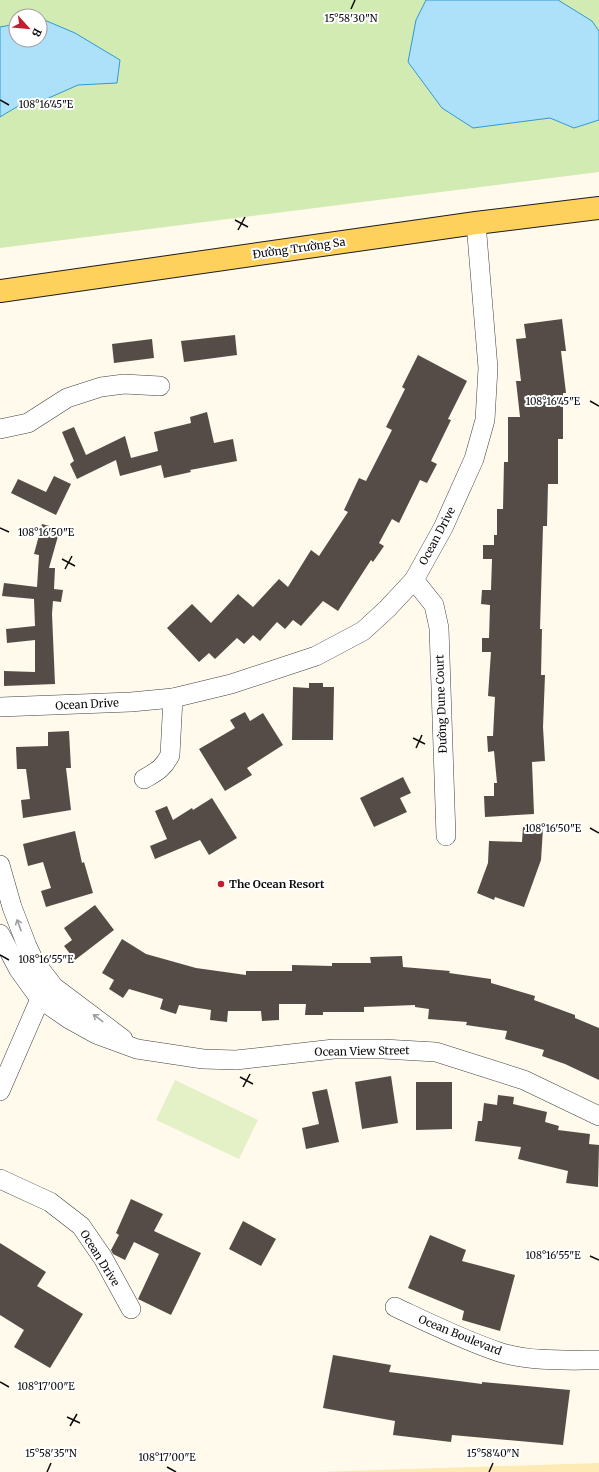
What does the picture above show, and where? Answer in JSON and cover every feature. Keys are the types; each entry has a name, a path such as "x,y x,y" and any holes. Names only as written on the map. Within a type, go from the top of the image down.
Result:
{"main road":[{"name":"Đường Trường Sa","path":"0,291 476,223 599,208"}],"street":[{"name":"Ocean Drive","path":"0,707 131,702 173,698 231,684 316,656 341,644 363,630 387,609 414,580 443,528 474,459 485,420 488,368 476,223"},
{"path":"0,429 28,423 67,398 101,387 124,384 160,386"},
{"name":"Đường Dune Court","path":"414,580 434,605 439,628 446,836"},
{"path":"144,778 159,771 166,764 170,755 173,698"},
{"name":"Ocean View Street","path":"0,865 12,907 26,946 34,960 47,993"},
{"name":"Ocean View Street","path":"0,934 19,970 47,993 69,1019 96,1034 137,1049 203,1059 236,1060 334,1049 383,1049 436,1052 524,1080 599,1116"},
{"path":"0,1091 47,993"},
{"name":"Ocean Drive","path":"0,1179 50,1202 81,1226 103,1258 131,1309"},
{"name":"Ocean Boulevard","path":"395,1307 444,1330 500,1352 541,1359 599,1360"}],"green space":[{"path":"0,0 599,0 599,172 0,248"},
{"path":"175,1080 258,1120 239,1159 156,1120"}],"sand":[{"path":"599,1463 599,1472 317,1472"}],"water":[{"path":"426,0 558,0 592,21 599,31 599,120 574,128 550,118 473,128 442,108 408,62 416,20"},
{"path":"48,22 75,33 120,60 117,83 78,85 42,101 20,105 0,117 0,27 8,26 8,48 48,48"}],"building":[{"path":"562,319 566,351 561,351 566,393 563,393 563,439 558,439 558,484 548,484 547,526 543,526 540,629 542,629 541,675 545,675 543,727 545,761 532,762 534,814 485,817 484,796 494,796 494,783 497,783 494,751 488,752 487,736 493,736 495,697 488,696 491,652 482,652 482,638 489,638 490,605 481,604 482,590 491,590 492,559 483,559 483,545 494,545 494,535 497,535 497,509 503,509 504,462 508,462 508,417 520,417 516,381 521,381 516,339 526,338 524,324"},
{"path":"235,335 237,355 184,362 181,341"},
{"path":"152,339 154,358 114,363 112,344"},
{"path":"418,355 467,381 448,419 451,420 431,461 437,464 427,483 420,480 399,523 392,519 379,543 384,546 373,562 371,560 338,611 323,601 301,626 293,620 285,629 277,622 260,641 253,635 244,644 237,638 215,659 209,653 199,662 167,628 192,604 211,623 238,594 253,607 279,579 288,587 311,550 319,556 348,512 344,510 359,478 366,481 392,430 386,427 405,389 402,387"},
{"path":"207,412 214,443 233,439 237,461 190,470 191,472 164,478 161,465 120,476 116,460 77,479 70,464 74,461 62,432 74,427 86,455 125,436 131,458 158,451 154,432 191,423 190,417"},
{"path":"54,476 71,484 56,515 11,493 18,479 46,492"},
{"path":"42,524 60,529 49,568 55,568 54,589 63,590 61,602 53,601 52,614 55,684 4,686 4,671 35,672 35,640 7,643 6,629 35,626 34,599 2,596 4,583 37,587 39,555 34,554"},
{"path":"309,683 323,683 323,687 334,687 333,740 292,740 293,687 309,688"},
{"path":"245,712 250,721 263,713 283,745 247,768 252,775 225,791 199,749 235,728 230,720"},
{"path":"69,731 71,768 66,768 71,810 23,818 21,800 30,799 26,769 17,769 16,747 48,746 48,732"},
{"path":"403,777 411,793 400,798 407,812 374,827 360,798"},
{"path":"212,798 237,838 209,855 200,840 155,859 150,846 167,839 155,811 167,806 173,820"},
{"path":"523,827 543,828 541,860 524,907 495,897 494,900 477,893 488,863 489,841 522,842"},
{"path":"75,831 82,863 84,862 93,893 46,907 41,891 51,888 43,862 28,866 23,844"},
{"path":"95,905 114,930 75,960 64,946 72,940 64,928"},
{"path":"122,939 146,954 196,968 246,975 246,971 292,971 292,965 332,966 332,963 371,963 370,957 402,956 403,967 450,971 449,973 491,979 491,983 535,996 534,1000 575,1015 575,1018 599,1028 599,1080 565,1064 542,1056 544,1050 505,1039 507,1031 466,1025 467,1022 428,1019 429,1009 415,1007 415,1005 364,1007 364,1012 323,1012 323,1015 305,1015 306,1004 279,1004 279,1020 262,1021 261,1011 228,1011 227,1022 210,1020 211,1010 179,1005 176,1014 160,1009 163,999 129,989 123,998 109,989 114,980 102,973"},
{"path":"391,1076 398,1123 362,1129 355,1082"},
{"path":"416,1082 452,1082 452,1129 416,1130"},
{"path":"327,1089 339,1142 306,1149 302,1128 319,1124 312,1092"},
{"path":"498,1095 514,1097 513,1104 547,1112 545,1122 559,1126 558,1130 590,1134 589,1144 599,1145 598,1187 566,1183 568,1171 518,1159 521,1147 475,1141 478,1121 482,1121 484,1103 497,1105"},
{"path":"131,1199 163,1214 154,1231 201,1253 171,1315 138,1299 159,1254 134,1242 125,1260 113,1254 111,1250 119,1235 116,1233"},
{"path":"243,1221 276,1239 261,1266 229,1249"},
{"path":"430,1235 466,1250 462,1261 515,1275 500,1331 462,1320 464,1311 408,1288"},
{"path":"0,1243 46,1272 37,1286 83,1314 50,1368 14,1347 24,1330 0,1315"},
{"path":"333,1355 391,1365 389,1372 482,1384 482,1382 570,1390 563,1445 452,1435 451,1442 393,1435 395,1421 323,1408"}],"place":[{"name":"The Ocean Resort","path":"221,884"}]}
